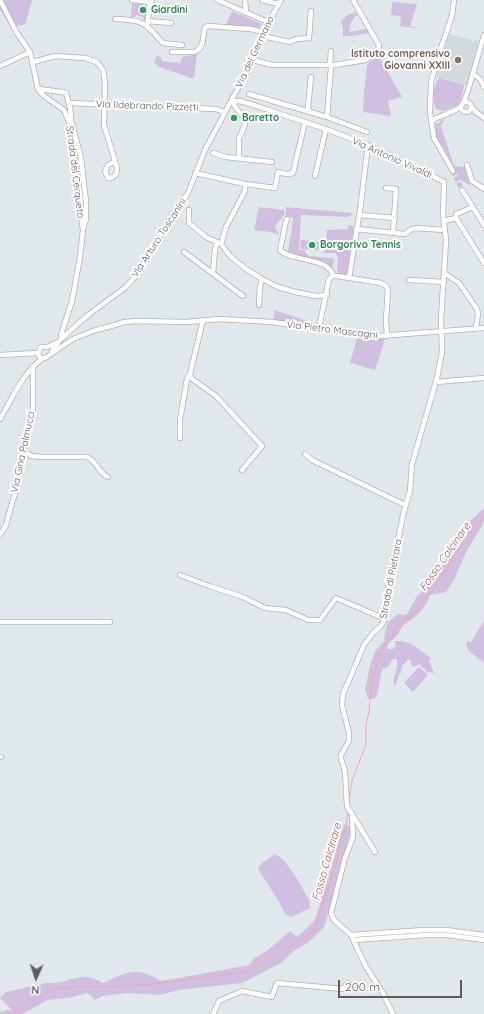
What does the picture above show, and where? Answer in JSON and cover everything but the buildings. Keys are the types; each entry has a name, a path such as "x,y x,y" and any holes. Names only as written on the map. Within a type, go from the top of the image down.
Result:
{"street":[{"path":"0,0 17,33 30,52 38,89 63,92 67,95 69,103"},
{"path":"132,0 151,2 148,23 164,43 182,45"},
{"path":"217,0 268,22"},
{"path":"245,0 246,13"},
{"path":"262,0 279,2"},
{"path":"327,118 331,67 334,65 366,60 378,52 379,45 353,0"},
{"path":"452,171 434,138 431,118 431,82 440,48 452,16 454,0"},
{"name":"Via del Germano","path":"229,105 253,60 262,34 279,2"},
{"path":"172,52 194,52 198,50 202,45 205,28 208,26 251,29 262,34 290,42 296,39 309,38 311,11"},
{"path":"115,19 134,20 148,23 171,23"},
{"path":"455,111 462,104 467,92 484,38"},
{"path":"253,60 272,65 327,65 330,64 331,61 331,50"},
{"path":"0,66 30,52"},
{"path":"33,62 55,56 85,58 97,62 103,70 104,125 114,162"},
{"path":"473,74 480,79 484,87"},
{"path":"310,112 308,108 311,77"},
{"name":"Strada del Cerqueto","path":"38,89 44,96 64,110 66,115 72,142 83,230"},
{"path":"466,111 471,107 467,92"},
{"path":"249,94 310,112 368,132"},
{"name":"Via Antonio Vivaldi","path":"243,120 234,105 236,101 272,111 368,145 409,163 444,182 443,215 445,230 442,331"},
{"path":"462,104 465,102 469,103"},
{"name":"Strada del Cerqueto","path":"60,340 72,300 86,219 86,202 81,158 71,119 69,103"},
{"name":"Via Ildebrando Pizzetti","path":"69,103 216,109 224,112"},
{"path":"469,103 476,112 484,118"},
{"path":"462,104 462,109 466,111"},
{"path":"229,105 243,120 245,125 239,139 239,158"},
{"name":"Via Arturo Toscanini","path":"51,349 88,315 126,287 139,272 173,214 188,193 205,150 229,105"},
{"path":"431,118 455,111 476,112"},
{"name":"Strada del Cerqueto","path":"66,115 71,119"},
{"path":"195,173 245,184 275,188 278,172 287,174 294,173 305,122"},
{"path":"315,176 326,129"},
{"path":"348,278 359,215 368,145"},
{"path":"213,153 272,162"},
{"path":"467,165 472,181 484,189"},
{"path":"213,273 215,249 245,191 245,184"},
{"path":"386,188 396,189 393,232"},
{"path":"462,190 484,226"},
{"path":"456,218 456,214 473,207"},
{"path":"189,210 189,223 206,237 219,243 230,256 246,269 262,279 295,292 316,296 327,295"},
{"path":"359,215 395,218"},
{"path":"444,221 456,218"},
{"path":"456,218 484,263"},
{"path":"287,219 280,250 283,253 326,267 332,272 333,276"},
{"path":"356,229 405,234 414,228 445,230"},
{"path":"184,252 243,296"},
{"path":"444,273 459,283 477,309 478,314 476,328"},
{"path":"333,276 381,283 386,286 388,290 386,320 387,336"},
{"path":"319,328 330,279 333,276"},
{"path":"259,305 262,279"},
{"path":"409,280 444,282"},
{"name":"Via Pietro Mascagni","path":"51,349 61,347 73,339 93,331 136,320 187,322 219,318 272,322 363,335 387,336 484,328"},
{"path":"180,438 180,420 187,379 190,374 203,320"},
{"name":"Strada di Pietrara","path":"376,852 347,806 345,771 341,759 342,751 349,741 349,733 342,705 343,694 364,645 373,633 381,626 384,619 389,582 405,505 410,491 412,464 436,382 442,352 442,331"},
{"path":"34,366 41,347 51,349 61,347"},
{"path":"0,419 25,375 51,349"},
{"path":"0,354 38,354 43,358"},
{"name":"Via Gina Palmucci","path":"0,535 6,525 16,489 23,450 28,436 33,409 34,366"},
{"path":"190,374 191,378 216,396 262,446 242,470"},
{"path":"436,382 484,378"},
{"path":"23,450 31,456 40,458 87,457 93,459 103,474 108,477"},
{"path":"305,454 312,460 405,505"},
{"path":"180,574 265,608 286,610 308,620 320,620 336,598 384,619"},
{"path":"0,622 110,622"},
{"name":"Strada di Pietrara","path":"352,816 353,837 345,858 331,914 334,920 351,935 366,967 383,993 393,1014"},
{"path":"351,935 424,930 446,930 484,935"},
{"path":"353,940 439,935 484,940"},
{"path":"213,1014 219,1001 242,991 272,997 277,983 343,989 348,983"}],"shaded area":[{"path":"0,0 32,0 25,25 11,28 0,9"},
{"path":"392,2 417,4 410,26 420,29 400,26 401,16 391,15"},
{"path":"132,3 145,5 147,7 146,20 144,20 143,17 136,15 135,17 131,17"},
{"path":"232,11 262,24 259,29 226,25"},
{"path":"355,12 358,15 352,20 349,32 366,29 370,33 343,36 341,21 346,16"},
{"name":"Istituto comprensivo Giovanni XXIII","path":"449,34 479,42 467,86 436,77"},
{"path":"197,54 194,79 159,67 154,62 157,56 161,57 162,61 180,63 182,57"},
{"path":"378,55 402,97 388,101 391,116 363,112 367,65"},
{"path":"439,78 464,85 461,100 458,105 443,111 436,109 434,102 434,89"},
{"path":"445,118 441,126 453,163 455,166 465,167 470,185 460,180 445,150 435,136 435,125"},
{"path":"259,207 284,210 285,214 275,226 279,235 271,232 254,230"},
{"path":"286,207 353,213 349,217 301,215 299,250 305,250 306,254 309,256 333,258 334,263 332,267 330,268 316,261 288,252 293,220 292,217 286,216"},
{"path":"348,225 354,226 347,275 344,275 337,271 338,258 335,253 322,253 325,251 327,230 348,229"},
{"name":"Borgorivo Tennis","path":"301,240 324,242 323,250 300,249"},
{"path":"274,310 316,324 316,326 274,320"},
{"path":"357,338 385,339 375,370 350,363"},
{"path":"484,508 484,522 465,554 455,578 446,592 430,595 423,609 403,626 397,636 387,646 387,649 393,649 396,646 395,641 411,644 431,658 429,661 434,673 428,672 419,664 414,667 410,664 412,662 408,659 402,666 402,671 399,674 396,686 393,683 397,659 393,659 388,667 382,669 377,696 373,699 368,699 365,689 371,662 376,650 384,641 388,622 398,614 407,614 417,596 422,592 428,583 432,573 439,570 456,535"},
{"path":"483,622 484,663 469,651 466,644 468,641 471,642"},
{"path":"419,667 428,675 413,692 404,683"},
{"path":"344,824 351,827 349,838 324,927 309,942 294,951 281,963 242,983 179,990 160,995 127,993 103,996 95,1000 88,993 68,998 48,1000 22,1014 0,1014 0,1012 11,1009 0,998 6,992 45,983 61,982 74,978 87,977 103,983 132,972 145,973 161,981 250,965 253,959 268,950 290,931 297,937 315,920"},
{"path":"275,854 283,859 298,880 309,900 310,908 291,917 285,914 258,869 262,863"}],"waterway":[{"name":"Fosso Calcinare","path":"349,802 352,781 366,744 366,725 369,712 372,680 383,647 392,637 395,627 413,614 439,581 464,540 484,517"},
{"name":"Fosso Calcinare","path":"11,1014 51,990 68,987 106,987 153,984 245,972 297,942 311,933 318,919 337,860 339,845 346,828 348,811"}],"tunnel":[{"path":"453,171 462,190"}],"place":[{"name":"Giardini","path":"143,10"},
{"name":"Istituto comprensivo Giovanni XXIII","path":"458,60"},
{"name":"Baretto","path":"234,118"},
{"name":"Borgorivo Tennis","path":"312,245"}]}
